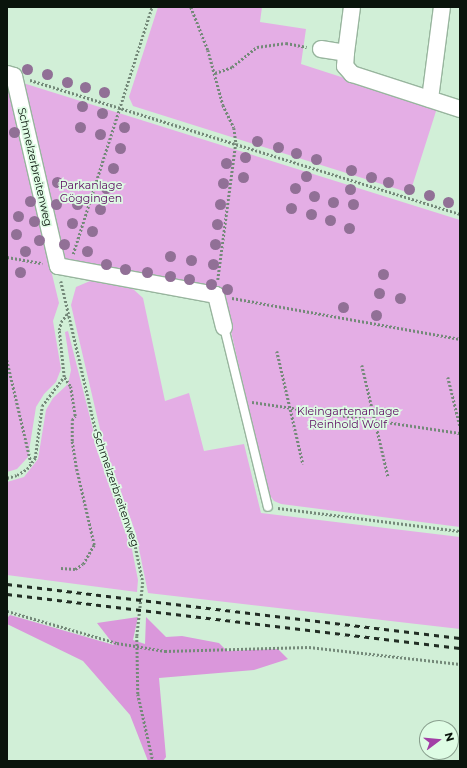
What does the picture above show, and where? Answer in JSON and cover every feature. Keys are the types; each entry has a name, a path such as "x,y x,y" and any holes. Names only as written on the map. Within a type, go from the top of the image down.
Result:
{"street":[{"path":"352,7 345,66 352,74 460,109"},
{"path":"430,99 442,7"},
{"path":"321,49 346,53"},
{"name":"Schmelzerbreitenweg","path":"11,75 63,267"},
{"path":"63,267 216,295 224,328"}],"lane":[{"path":"224,328 268,507"}],"path":[{"path":"7,257 63,267 120,106 152,7"},
{"path":"191,7 215,73 223,105 234,128 236,143 216,295 460,340"},
{"path":"215,73 232,67 258,47 286,43 321,49"},
{"path":"11,75 120,106 460,214"},
{"name":"Schmelzerbreitenweg","path":"63,267 68,314 99,444 133,535 143,582 137,647 138,694 153,761"},
{"path":"61,568 75,569 83,564 94,545 77,473 72,441 72,420 75,416 70,386 64,377 59,330 61,322 68,314"},
{"path":"277,351 303,464"},
{"path":"7,360 31,463"},
{"path":"362,366 376,420 388,476"},
{"path":"7,478 17,476 35,458 42,406 47,397 64,377"},
{"path":"448,377 460,426"},
{"path":"242,400 460,433"},
{"path":"268,507 460,531"},
{"path":"7,611 62,629 137,647 198,652 309,647 460,664"}],"green space":[{"path":"158,7 262,7 260,22 306,29 301,64 437,108 410,193 133,106 129,97"},
{"name":"Parkanlage Göggingen","path":"7,78 460,220 460,527 281,504 274,501 268,493 224,301 51,270 59,303 53,321 61,369 56,382 44,394 36,407 28,457 17,469 7,472"},
{"path":"90,281 133,289 143,298 165,401 189,393 204,451 244,444 261,513 460,537 460,629 148,593 136,534 103,442 71,305 76,287"},
{"path":"68,331 97,445 129,534 138,580 137,592 7,575 7,482 24,477 38,459 46,410 53,398 68,384 71,370 65,332"}],"shaded area":[{"path":"10,615 114,645 97,623 138,617 133,640 145,644 146,617 166,637 182,636 219,643 227,651 278,649 288,659 254,670 159,678 166,757 163,761 148,761 130,715 83,661 7,624 7,618"}],"railway":[{"path":"7,584 460,638"},
{"path":"7,594 460,648"}],"park label":[{"name":"Kleingartenanlage Reinhold Wolf","path":"348,418"}]}
